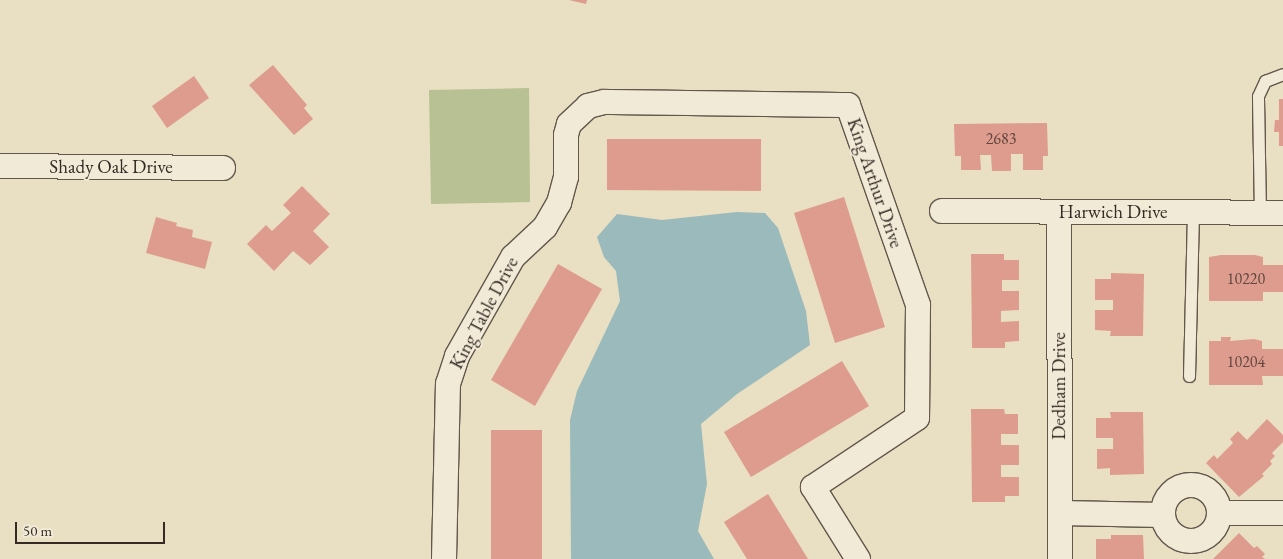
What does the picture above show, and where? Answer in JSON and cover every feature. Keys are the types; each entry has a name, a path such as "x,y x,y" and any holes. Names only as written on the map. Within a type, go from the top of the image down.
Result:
{"street":[{"name":"King Arthur Drive","path":"560,203 566,177 568,127 579,112 597,103 848,104 918,305 917,418 813,487 858,559"},
{"name":"Shady Oak Drive","path":"0,166 223,168"},
{"name":"King Table Drive","path":"444,559 448,384 457,356 513,257 546,227 560,203"},
{"name":"Harwich Drive","path":"942,211 1283,214"},
{"name":"Dedham Drive","path":"1059,212 1060,559"},
{"path":"1188,485 1205,489 1212,495 1218,513 1213,530 1206,536 1190,541 1173,535 1163,515 1166,501 1171,493 1188,485"},
{"path":"1060,513 1163,515"},
{"path":"1218,513 1283,513"}],"lane":[{"path":"1260,213 1258,96 1265,81 1283,74"},
{"path":"1189,376 1193,213"}],"green space":[{"path":"529,88 530,202 431,204 429,90"}],"water":[{"path":"737,212 765,213 778,228 806,311 810,345 737,394 701,424 707,484 698,531 714,559 571,559 570,420 577,391 620,301 616,271 604,257 597,237 617,214 662,220"}],"building":[{"path":"569,0 587,0 586,4"},
{"path":"273,65 307,105 304,108 313,119 294,135 249,85"},
{"path":"194,76 209,98 167,128 152,106"},
{"path":"1279,99 1283,99 1283,146 1279,146 1279,132 1274,132 1275,120 1279,120"},
{"path":"1047,123 1048,156 1043,156 1043,170 1023,170 1023,154 1011,154 1011,171 992,171 991,155 980,155 981,170 961,170 961,156 955,156 954,124"},
{"path":"607,139 761,139 761,191 607,190"},
{"path":"302,186 330,214 313,231 329,247 310,265 293,251 274,271 247,244 266,225 272,231 291,213 283,205"},
{"path":"844,197 885,327 835,343 794,213"},
{"path":"156,217 177,223 176,226 193,230 192,237 212,242 205,269 146,253"},
{"path":"971,254 1004,254 1004,260 1019,260 1019,280 1002,280 1002,291 1019,291 1019,310 1001,311 1001,322 1019,321 1019,341 1005,342 1005,348 972,348"},
{"path":"1255,255 1263,257 1263,265 1283,265 1283,292 1263,292 1263,301 1209,301 1209,257"},
{"path":"558,264 602,289 535,406 491,380"},
{"path":"1111,273 1144,274 1143,336 1110,336 1111,331 1095,330 1095,310 1113,310 1113,300 1095,300 1095,279 1111,279"},
{"path":"1221,337 1231,337 1230,341 1254,339 1262,341 1262,349 1283,349 1283,376 1262,376 1263,385 1209,385 1209,341 1221,341"},
{"path":"842,361 869,406 751,477 724,432"},
{"path":"971,409 1004,409 1005,414 1018,414 1018,434 1001,434 1001,445 1019,445 1019,465 1001,465 1001,477 1019,477 1019,496 1005,496 1005,502 972,502"},
{"path":"1110,412 1143,412 1144,474 1110,475 1110,468 1097,469 1097,449 1113,449 1113,438 1096,438 1096,418 1111,418"},
{"path":"1267,419 1283,435 1283,442 1272,453 1275,456 1270,461 1272,464 1262,474 1264,476 1239,497 1206,463 1214,455 1217,459 1233,443 1230,439 1238,431 1247,440"},
{"path":"491,430 542,430 542,559 491,559"},
{"path":"768,494 808,559 747,559 724,522"},
{"path":"1239,533 1254,548 1257,546 1265,554 1262,557 1265,559 1213,559"},
{"path":"1111,535 1143,535 1144,559 1096,559 1096,539 1111,539"}]}
